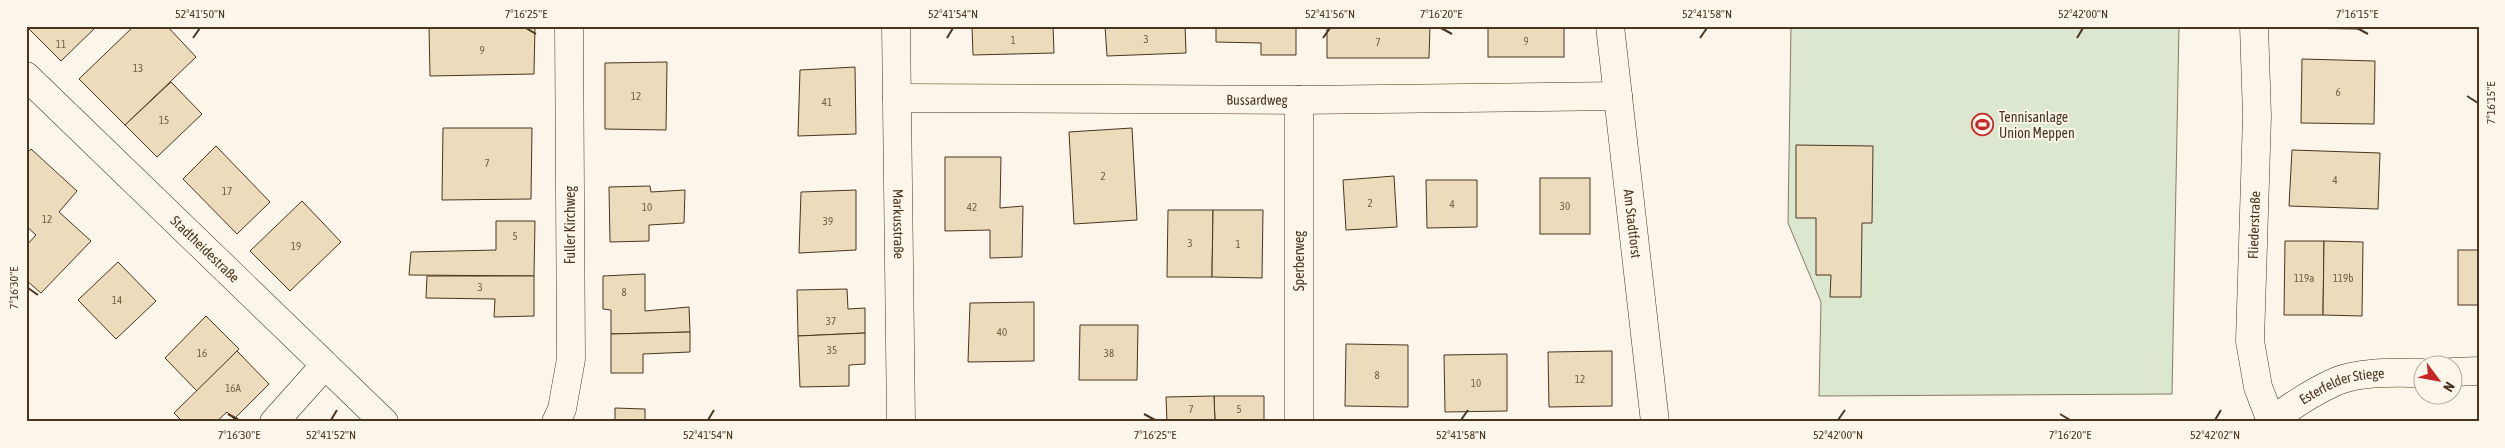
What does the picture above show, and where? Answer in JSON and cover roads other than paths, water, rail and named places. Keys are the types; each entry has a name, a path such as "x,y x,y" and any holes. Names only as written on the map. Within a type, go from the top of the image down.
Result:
{"street":[{"name":"Fuller Kirchweg","path":"556,422 562,409 571,359 569,26"},
{"name":"Markusstraße","path":"896,26 901,422"},
{"name":"Am Stadtforst","path":"1610,26 1655,422"},
{"name":"Fliederstraße","path":"2254,26 2257,116 2250,341 2258,387 2271,421"},
{"name":"Stadtheidestraße","path":"26,76 384,422"},
{"name":"Bussardweg","path":"897,98 1299,100 1618,96"},
{"name":"Sperberweg","path":"1299,100 1300,422"},
{"path":"274,422 325,365"},
{"path":"2462,372 2479,371"},
{"name":"Esterfelder Stiege","path":"2271,421 2306,398 2338,381 2374,374 2412,373"}],"place":[{"name":"Tennisanlage Union Meppen","path":"1983,125"}]}
